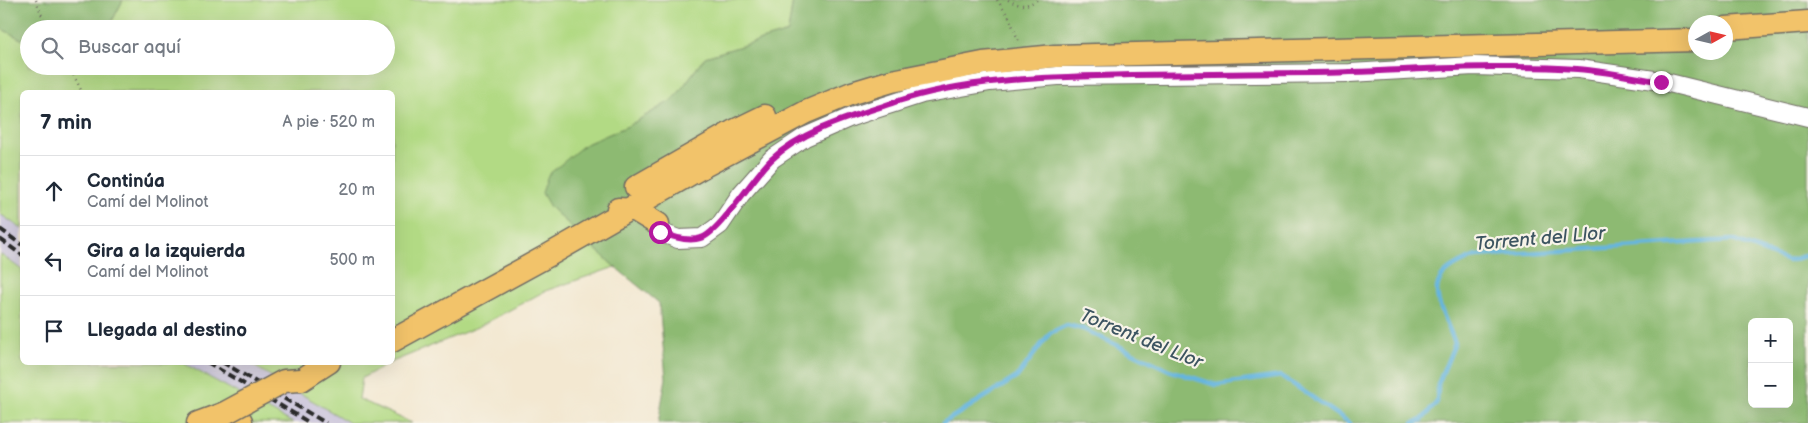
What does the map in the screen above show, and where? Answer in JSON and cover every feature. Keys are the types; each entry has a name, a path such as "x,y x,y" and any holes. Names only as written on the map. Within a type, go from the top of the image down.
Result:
{"main road":[{"path":"1733,27 1808,22"},
{"path":"395,325 533,248 732,132 801,100 890,70 931,60 1021,47 1095,43 1688,28"},
{"path":"1733,39 1808,34"},
{"path":"395,339 776,127 852,93 917,75 993,62 1095,54 1688,40"},
{"path":"659,228 658,205 663,198 692,178 706,165"},
{"path":"533,248 558,239 612,210 628,208 642,214 659,228"},
{"path":"602,225 633,222 659,228"},
{"path":"198,423 235,419 290,394 301,380 324,365"}],"street":[{"path":"659,228 678,239 702,238 720,225 741,194 772,159 805,137 851,117 922,94 990,82 1058,76 1350,73 1474,66 1579,69 1661,82 1808,118"}],"path":[{"path":"36,0 44,20"},
{"path":"997,0 1002,4 1013,24 1021,47"},
{"path":"1008,0 1019,6 1031,4 1037,0"},
{"path":"74,75 81,90"}],"shaded area":[{"path":"0,214 20,228 20,269 0,254"},
{"path":"187,365 250,365 350,423 293,423"}],"green space":[{"path":"0,0 123,0 113,20 20,20 20,38 0,28"},
{"path":"123,0 793,0 788,32 705,57 674,99 628,126 584,145 550,207 615,267 545,291 480,326 395,361 395,90 20,90 20,228 0,214 0,28 20,38 20,75 395,75 395,20 113,20"},
{"path":"793,0 1808,0 1808,423 658,423 666,378 659,303 615,267 550,207 542,193 548,175 584,145 628,126 674,99 705,57 788,32"},
{"path":"0,254 20,269 20,365 187,365 293,423 0,423"},
{"path":"252,365 386,365 362,378 359,399 412,423 350,423"}],"waterway":[{"name":"Torrent del Llor","path":"1413,423 1422,420 1437,402 1438,384 1455,343 1438,301 1437,290 1439,281 1446,272 1476,256 1733,240 1788,261 1808,255"},
{"name":"Torrent del Llor","path":"943,423 1017,377 1050,333 1067,325 1083,329 1169,370 1216,385 1281,376 1350,423"}],"railway":[{"path":"0,229 20,244"},
{"path":"0,239 20,254"},
{"path":"212,365 310,423"},
{"path":"227,365 326,423"}],"route":[{"path":"660,232 678,239 702,238 720,225 741,194 772,159 805,137 851,117 922,94 990,82 1058,76 1350,73 1474,66 1579,69 1661,82"}]}
